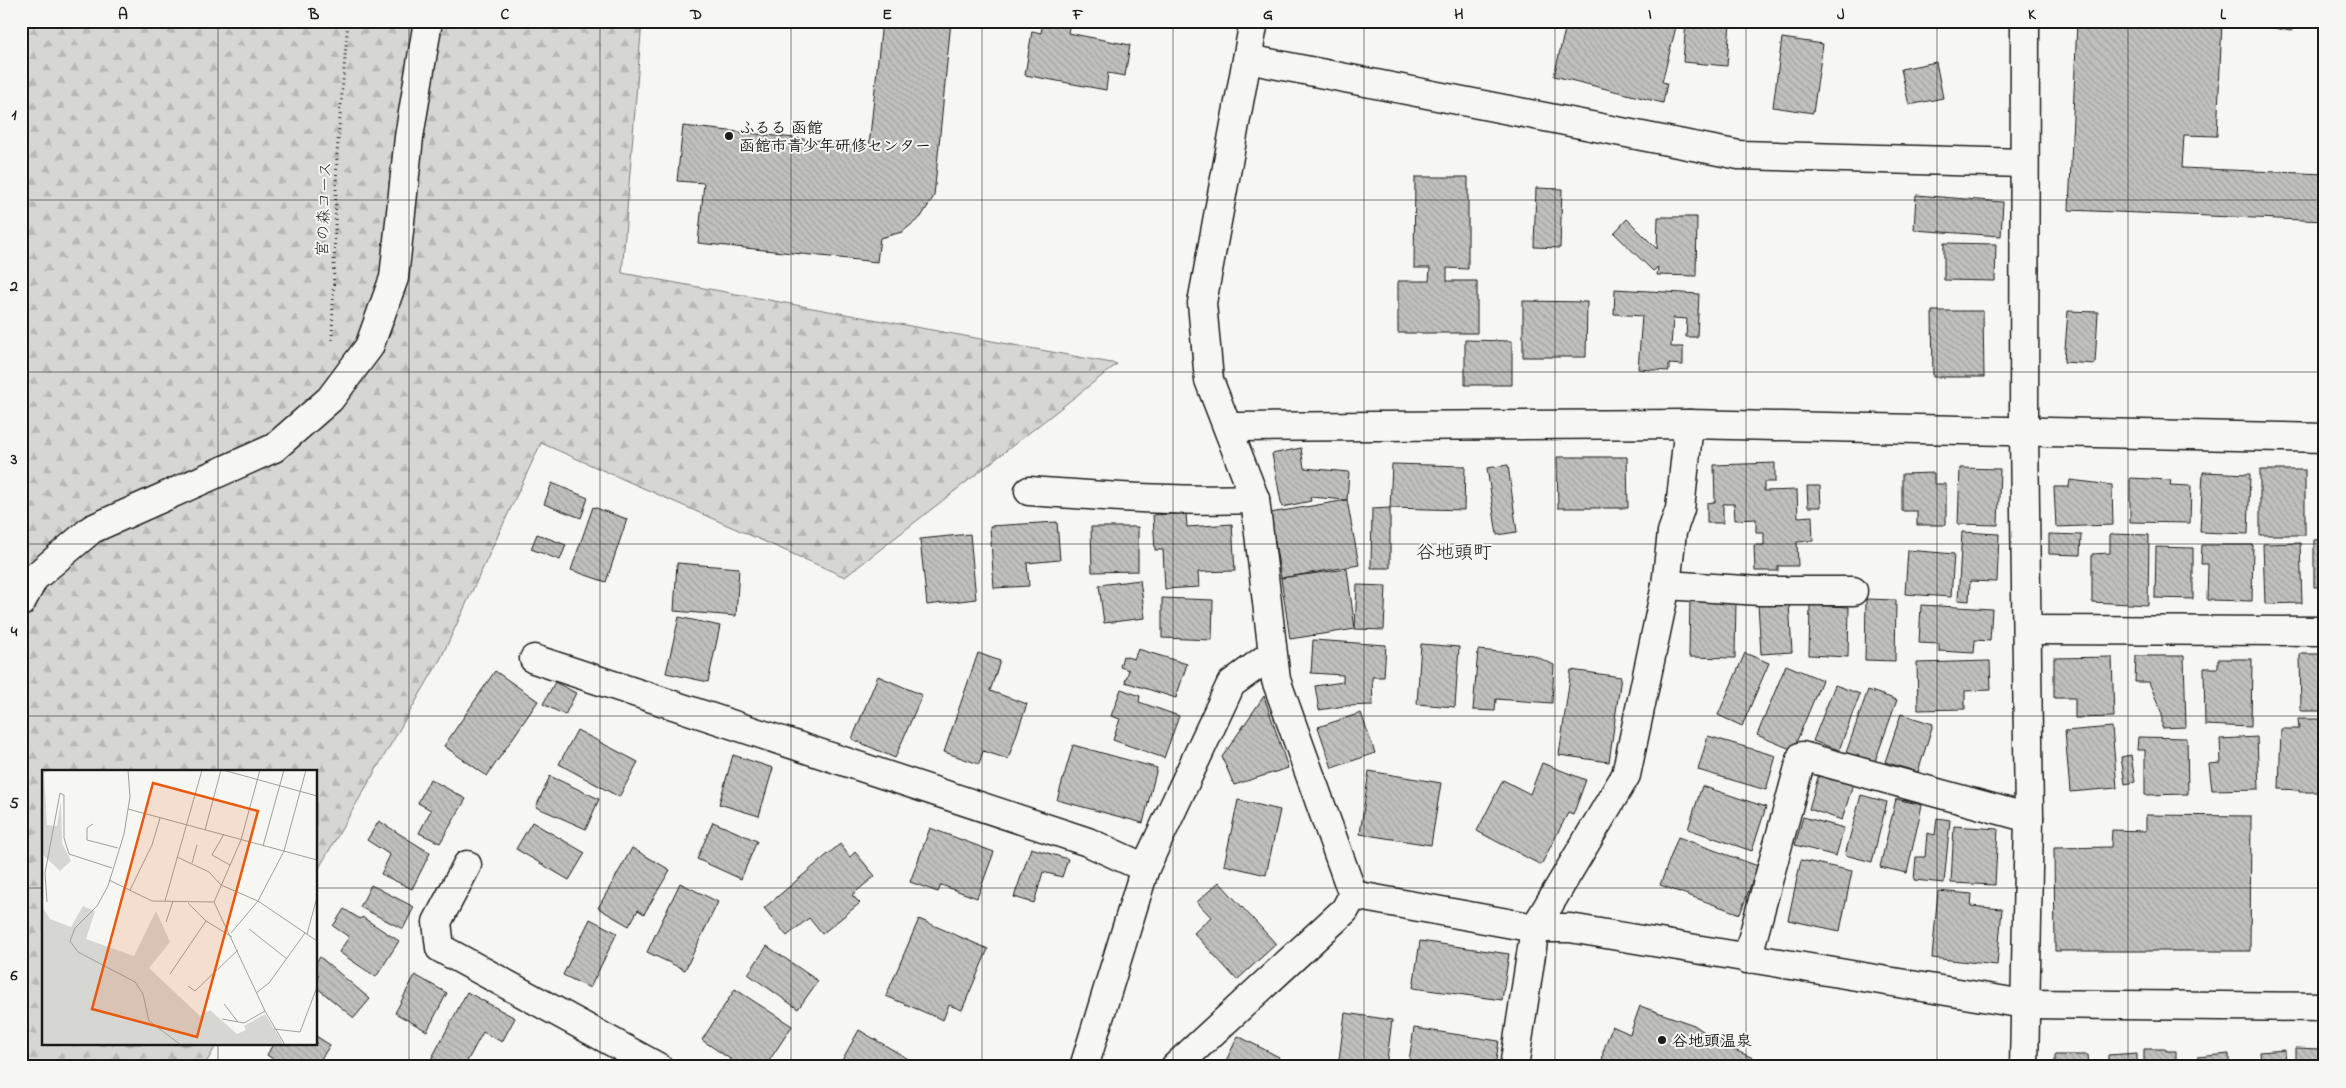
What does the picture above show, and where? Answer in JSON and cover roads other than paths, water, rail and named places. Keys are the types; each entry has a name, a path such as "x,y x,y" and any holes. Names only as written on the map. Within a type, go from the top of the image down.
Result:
{"street":[{"path":"21,602 34,578 92,529 274,448 330,399 369,347 394,278 409,137 428,21"},
{"path":"1175,1067 1345,910 1353,895 1276,680 1255,499 1209,380 1202,303 1254,21"},
{"path":"2024,1067 2029,818 2024,432 2025,21"},
{"path":"1248,59 1739,155 2024,163"},
{"path":"1228,427 1689,424 2325,438"},
{"path":"1514,1067 1535,928 1626,775 1666,585 1672,532 1680,509 1689,424"},
{"path":"1029,490 1141,499 1211,501 1255,499"},
{"path":"1666,585 1760,591 1853,590"},
{"path":"2027,630 2325,631"},
{"path":"1084,1067 1145,868 1231,684 1272,654"},
{"path":"534,659 1088,842 1145,868"},
{"path":"1747,959 1802,756 2029,818"},
{"path":"467,865 438,922 440,948 658,1067"},
{"path":"1353,895 1535,928 1570,928 2024,1004 2325,1007"}],"place":[{"name":"ふるる 函館 函館市青少年研修センター","path":"729,136"},
{"name":"谷地頭温泉","path":"1662,1040"}],"district":[{"name":"谷地頭町","path":"1454,551"}]}
